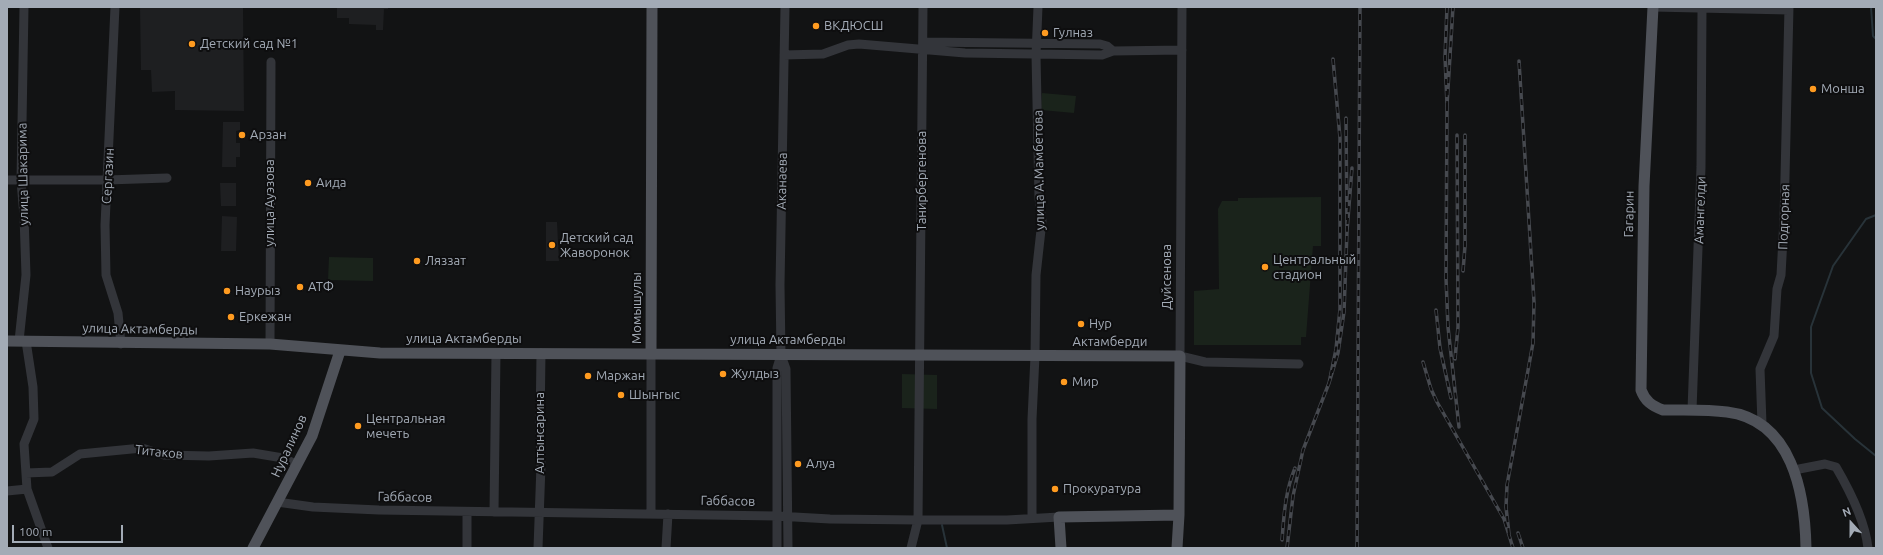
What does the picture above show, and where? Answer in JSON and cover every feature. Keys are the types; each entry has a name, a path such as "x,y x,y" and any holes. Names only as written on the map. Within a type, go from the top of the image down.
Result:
{"main road":[{"name":"Момышулы","path":"651,353 652,7"},
{"name":"Гагарин","path":"1653,7 1644,186 1640,382 1644,396 1648,403 1663,410 1692,410"},
{"name":"улица Актамберды","path":"7,341 121,344 270,344 340,351 380,353 921,355"},
{"name":"Нуралинов","path":"253,548 312,436 340,351"},
{"name":"Актамберди","path":"921,355 1180,356"},
{"name":"Дуйсенова","path":"1177,548 1179,515 1180,356"},
{"path":"1692,410 1728,412 1749,418 1762,424 1777,438 1786,452 1794,470 1801,496 1806,526 1806,548"},
{"name":"Габбасов","path":"1059,517 1179,515"},
{"path":"1059,517 1061,548"}],"street":[{"name":"улица Шакарима","path":"24,7 21,181 26,275 22,341 33,387 34,418 24,444 28,489 48,548"},
{"name":"Сергазин","path":"115,7 105,225 106,275 118,313 121,344"},
{"name":"Аканаева","path":"777,548 777,368 781,355 780,285 785,7"},
{"name":"Танирбергенова","path":"911,548 918,520 924,7"},
{"name":"улица А.Мамбетова","path":"1032,518 1032,419 1035,356 1036,275 1042,221 1039,198 1036,55 1038,7"},
{"name":"Дуйсенова","path":"1180,356 1182,7"},
{"path":"1653,7 1702,9 1789,8"},
{"name":"Подгорная","path":"1762,424 1760,370 1774,336 1777,289 1781,275 1784,219 1789,8"},
{"name":"Амангелди","path":"1692,410 1701,167 1702,9"},
{"path":"784,55 823,54 848,45 859,44 923,46 1037,43 1100,44 1107,46 1113,51"},
{"path":"923,46 965,53 1036,55 1102,55 1113,51 1182,50"},
{"name":"улица Ауэзова","path":"270,344 271,62"},
{"path":"7,180 107,180 167,178"},
{"path":"494,512 496,353"},
{"name":"Алтынсарина","path":"538,548 541,465 541,353"},
{"name":"Момышулы","path":"651,353 652,514"},
{"name":"Аканаева","path":"781,355 786,369 788,548"},
{"name":"Актамберди","path":"1180,356 1204,362 1299,364"},
{"name":"Титаков","path":"26,473 52,472 66,465 80,454 142,448 164,454 209,456 253,453 283,458 296,464"},
{"path":"1794,470 1825,464 1836,467 1845,482 1862,520 1868,548"},
{"path":"7,491 28,489"},
{"name":"Габбасов","path":"277,502 344,509 788,516 830,519 1007,520 1059,517"},
{"path":"467,512 467,548"},
{"path":"666,548 668,514"}],"shaded area":[{"path":"140,7 243,7 244,111 175,110 175,91 152,92 151,70 141,70"},
{"path":"337,7 388,7 388,9 384,9 383,30 376,30 376,25 349,24 349,18 337,18"},
{"path":"1042,93 1076,96 1074,113 1041,110"},
{"path":"223,122 240,122 240,130 236,131 236,143 240,143 240,157 236,157 236,167 222,167"},
{"path":"220,183 236,183 236,206 221,206"},
{"name":"Центральный стадион","path":"1321,197 1321,246 1313,246 1306,337 1301,337 1301,345 1194,345 1194,291 1219,289 1218,209 1222,201 1238,201 1238,198"},
{"path":"222,216 237,217 236,251 221,251"},
{"name":"Детский сад Жаворонок","path":"546,222 557,222 559,261 546,261"},
{"path":"329,257 373,258 373,281 328,280"},
{"path":"902,374 937,375 937,409 902,408"}],"waterway":[{"path":"1871,7 1873,36 1876,39"},
{"path":"1876,215 1866,219 1833,266 1811,327 1811,373 1822,408 1855,439 1876,456"},
{"path":"942,525 947,548"}],"railway":[{"path":"1357,548 1360,7"},
{"path":"1447,7 1445,57 1447,105 1453,7"},
{"path":"1333,59 1340,138 1340,309 1336,349 1329,383 1338,353 1344,312 1347,231"},
{"path":"1509,534 1506,507 1507,485 1533,343 1534,302 1519,61"},
{"path":"1447,105 1446,278 1448,327 1459,427"},
{"path":"1346,118 1347,231 1352,168"},
{"path":"1455,359 1458,327 1457,135"},
{"path":"1463,271 1465,246 1465,135"},
{"path":"1436,310 1440,348 1451,398"},
{"path":"1423,362 1431,389 1437,402 1504,519 1513,548"},
{"path":"1287,548 1293,496 1303,450 1329,383"},
{"path":"1282,540 1287,495 1295,468"},
{"path":"1518,533 1523,548"}],"place":[{"name":"ВКДЮСШ","path":"816,26"},
{"name":"Гулназ","path":"1045,33"},
{"name":"Детский сад №1","path":"192,44"},
{"name":"Монша","path":"1813,89"},
{"name":"Арзан","path":"242,135"},
{"name":"Аида","path":"308,183"},
{"name":"Детский сад Жаворонок","path":"552,245"},
{"name":"Ляззат","path":"417,261"},
{"name":"Центральный стадион","path":"1265,267"},
{"name":"АТФ","path":"300,287"},
{"name":"Наурыз","path":"227,291"},
{"name":"Еркежан","path":"231,317"},
{"name":"Нур","path":"1081,324"},
{"name":"Жулдыз","path":"723,374"},
{"name":"Маржан","path":"588,376"},
{"name":"Мир","path":"1064,382"},
{"name":"Шынгыс","path":"621,395"},
{"name":"Центральная мечеть","path":"358,426"},
{"name":"Алуа","path":"798,464"},
{"name":"Прокуратура","path":"1055,489"}]}
